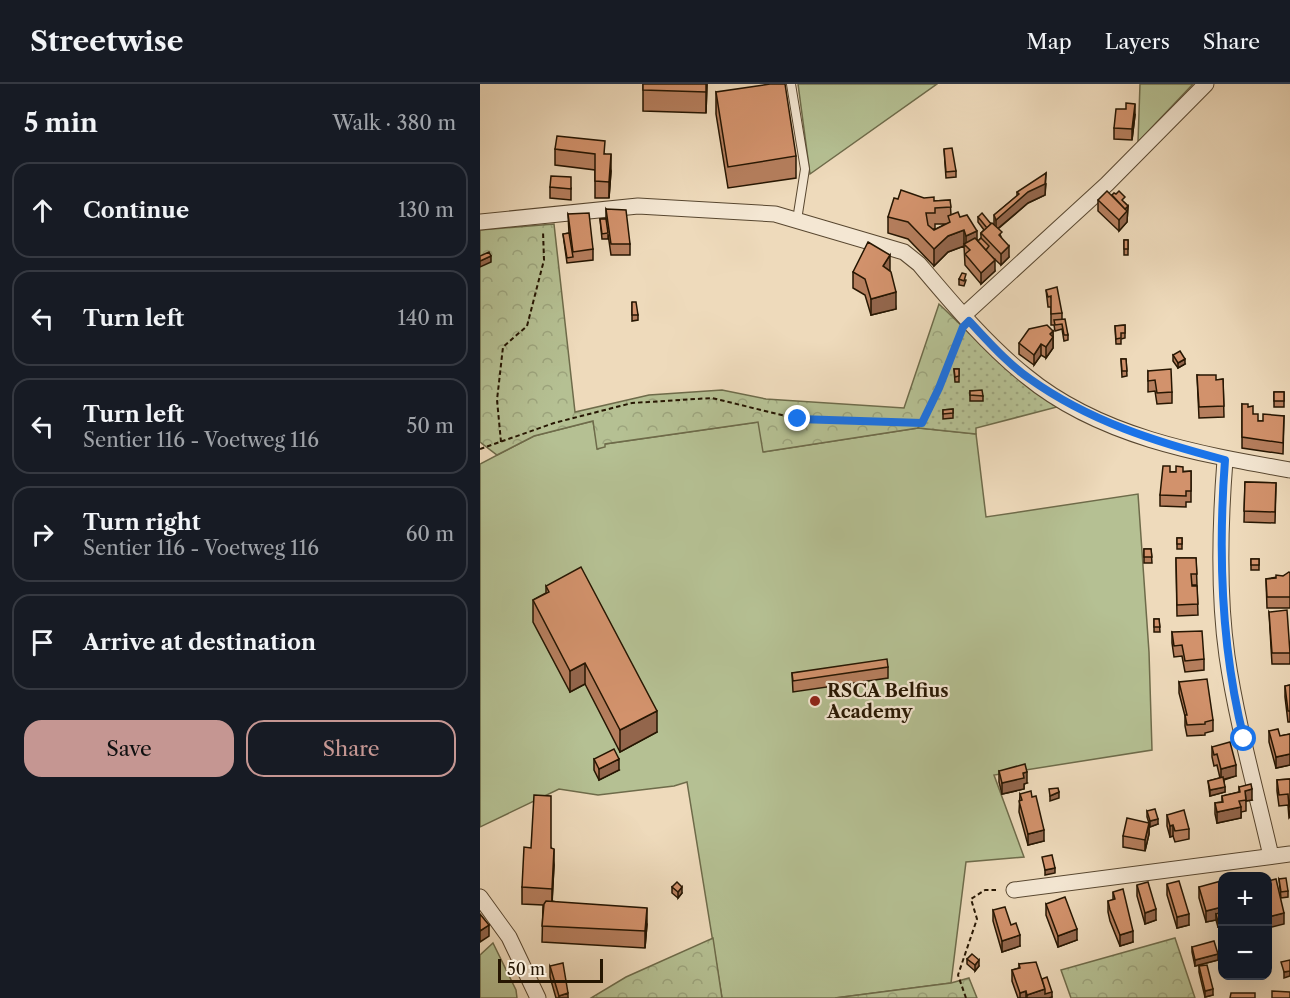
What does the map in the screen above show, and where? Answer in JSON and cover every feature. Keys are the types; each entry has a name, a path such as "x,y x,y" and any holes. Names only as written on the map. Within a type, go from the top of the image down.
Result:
{"street":[{"path":"967,318 1107,184 1206,84"},
{"path":"480,222 638,206 775,214 904,252 919,264 967,318 1028,378 1076,409 1167,445 1225,460 1290,470"},
{"path":"1225,460 1222,494 1227,655 1271,856"},
{"path":"1014,890 1290,854"},
{"path":"480,897 509,937 538,998"}],"lane":[{"path":"791,84 805,169 797,220"}],"path":[{"path":"501,442 497,400 503,347 527,326 544,260 543,217"},
{"path":"480,449 554,423 632,403 712,398 798,419 922,423 939,388 967,318"},
{"path":"966,998 958,975 977,919 971,899 985,890 1014,890"}],"green space":[{"path":"798,84 937,84 810,174"},
{"path":"1140,84 1193,84 1138,142"},
{"path":"554,224 575,412 649,395 722,390 766,399 904,408 939,304 965,329 932,410 918,428 763,452 758,422 605,444 605,447 597,449 593,421 534,436 497,455 480,442 480,230"},
{"path":"965,329 1012,372 1057,407 976,428 976,434 918,428 932,409"},
{"name":"RSCA Belfius Academy","path":"593,421 598,449 605,444 759,422 764,452 918,428 976,434 986,517 1138,494 1149,652 1152,750 994,775 1024,857 966,862 951,983 835,998 722,998 687,782 674,786 598,795 559,789 480,827 480,464 534,436"},
{"path":"713,938 722,998 591,998 626,977"},
{"path":"1175,938 1195,998 1071,998 1061,970"},
{"path":"493,943 516,990 517,998 480,998 480,955"},
{"path":"969,978 977,998 835,998 951,983"}],"building":[{"path":"643,84 706,84 706,92 643,90"},
{"path":"785,84 796,156 728,167 716,92"},
{"path":"1126,103 1135,104 1132,129 1114,128 1116,109 1126,109"},
{"path":"557,136 605,141 604,154 611,154 609,182 595,181 595,154 555,149"},
{"path":"952,148 956,171 946,172 944,149"},
{"path":"1046,173 1045,184 1028,192 996,220 994,215 1019,194 1017,192"},
{"path":"551,176 571,177 571,189 550,187"},
{"path":"901,190 924,198 934,197 934,201 950,200 951,207 935,208 935,213 926,213 928,225 934,230 950,222 948,216 958,212 960,217 967,215 977,231 966,236 964,230 948,236 934,249 908,222 888,217 894,198 898,199"},
{"path":"1107,191 1127,211 1119,220 1098,200"},
{"path":"1119,191 1125,197 1122,200 1128,206 1125,209 1112,195"},
{"path":"606,209 626,210 630,244 611,244"},
{"path":"589,213 593,249 573,252 568,214"},
{"path":"982,213 991,224 987,228 978,217"},
{"path":"600,219 606,219 608,233 602,234"},
{"path":"992,223 1002,232 999,235 1009,246 1001,254 981,233"},
{"path":"569,233 573,257 567,258 563,234"},
{"path":"975,238 995,260 981,273 965,254 970,250 964,244"},
{"path":"981,238 989,246 986,250 978,241"},
{"path":"1124,240 1128,240 1128,249 1124,249"},
{"path":"868,242 890,255 883,266 891,272 896,292 871,299 865,279 853,272"},
{"path":"489,252 491,256 480,261 480,256"},
{"path":"962,273 966,274 964,281 959,279"},
{"path":"1057,287 1062,313 1051,314 1051,296 1048,297 1046,290"},
{"path":"632,302 636,302 638,315 632,315"},
{"path":"1065,319 1068,335 1064,335 1062,324 1055,325 1054,320"},
{"path":"1047,325 1053,331 1050,334 1053,337 1046,347 1041,344 1034,355 1019,343 1029,329"},
{"path":"1125,325 1125,333 1121,333 1121,338 1116,339 1115,326"},
{"path":"1180,351 1185,359 1178,363 1173,355"},
{"path":"1121,359 1126,359 1127,371 1122,371"},
{"path":"954,369 959,369 959,376 955,377"},
{"path":"1171,369 1172,392 1157,393 1155,380 1148,381 1148,371"},
{"path":"1197,375 1216,375 1216,380 1223,379 1224,406 1199,407"},
{"path":"982,390 983,396 970,395 970,391"},
{"path":"1274,392 1284,392 1284,401 1274,401"},
{"path":"1242,404 1248,404 1248,407 1253,406 1253,414 1258,414 1258,421 1263,421 1263,414 1284,416 1283,443 1242,437"},
{"path":"953,409 953,413 943,414 943,410"},
{"path":"1163,466 1170,466 1170,472 1176,472 1176,466 1183,467 1183,472 1191,471 1191,491 1186,491 1186,496 1160,495"},
{"path":"1245,482 1276,483 1275,512 1244,511"},
{"path":"1177,538 1182,538 1182,544 1177,544"},
{"path":"1144,549 1151,549 1152,557 1144,557"},
{"path":"1176,558 1196,558 1197,574 1191,574 1192,586 1197,586 1198,604 1177,605"},
{"path":"1251,559 1259,559 1259,565 1251,565"},
{"path":"581,567 657,711 620,730 585,663 570,671 533,600 549,592 546,586"},
{"path":"1289,572 1290,597 1267,597 1266,579 1276,578 1276,575 1283,576"},
{"path":"1287,610 1290,653 1272,653 1269,612"},
{"path":"1154,619 1159,619 1160,627 1154,627"},
{"path":"1202,631 1204,659 1185,661 1182,645 1174,646 1172,632"},
{"path":"887,659 888,667 793,681 792,673"},
{"path":"1207,679 1213,720 1205,724 1187,725 1185,715 1187,715 1179,682"},
{"path":"1290,685 1290,711 1288,711 1285,686"},
{"path":"1278,729 1280,736 1290,734 1290,754 1276,757 1269,731"},
{"path":"1230,742 1236,765 1221,769 1217,754 1214,755 1212,747"},
{"path":"614,749 619,759 599,769 594,759"},
{"path":"1025,764 1027,772 1023,773 1024,778 1002,783 999,771"},
{"path":"1223,777 1225,787 1210,790 1208,781"},
{"path":"1290,779 1289,807 1288,794 1279,795 1277,780"},
{"path":"1251,784 1252,789 1245,791 1246,800 1239,801 1241,807 1217,812 1215,803 1223,802 1222,796 1240,792 1239,787"},
{"path":"1058,788 1059,792 1050,796 1049,789"},
{"path":"1031,791 1032,797 1036,796 1044,830 1028,834 1019,801 1022,800 1020,794"},
{"path":"534,795 551,796 551,848 554,849 552,889 522,887 524,847 531,848"},
{"path":"1155,809 1158,819 1150,821 1147,811"},
{"path":"1184,810 1189,829 1175,831 1173,825 1170,826 1167,815"},
{"path":"1127,818 1149,823 1145,840 1123,836"},
{"path":"1052,855 1055,868 1045,870 1042,857"},
{"path":"1286,878 1288,891 1281,892 1279,879"},
{"path":"1276,879 1284,913 1272,916 1272,880"},
{"path":"1179,881 1189,914 1177,917 1167,884"},
{"path":"677,882 682,887 678,892 672,887"},
{"path":"1148,882 1156,909 1145,913 1137,885"},
{"path":"1218,882 1218,908 1206,911 1199,887"},
{"path":"1123,889 1133,931 1120,935 1108,901 1115,899 1113,892"},
{"path":"1065,897 1077,929 1058,936 1046,904"},
{"path":"546,901 647,908 645,931 542,926"},
{"path":"1005,907 1011,925 1016,923 1020,935 1002,941 993,910"},
{"path":"480,914 489,925 480,931"},
{"path":"1214,941 1218,954 1195,960 1192,947"},
{"path":"972,954 979,960 975,965 967,959"},
{"path":"1290,960 1290,971 1284,972 1281,962"},
{"path":"1036,962 1045,989 1027,995 1026,991 1020,993 1012,970 1020,968 1019,964"},
{"path":"563,963 568,993 559,996 550,966"},
{"path":"1207,965 1213,989 1205,991 1199,966"},
{"path":"1047,977 1052,992 1045,994 1042,979"},
{"path":"1272,991 1290,992 1290,998 1272,998"},
{"path":"1231,993 1255,993 1255,998 1230,998"}],"place":[{"name":"RSCA Belfius Academy","path":"815,701"}],"route":[{"path":"798,419 922,423 939,388 963,327 969,321 1028,378 1076,409 1167,445 1225,460 1222,494 1223,599 1227,655 1244,739"}]}
